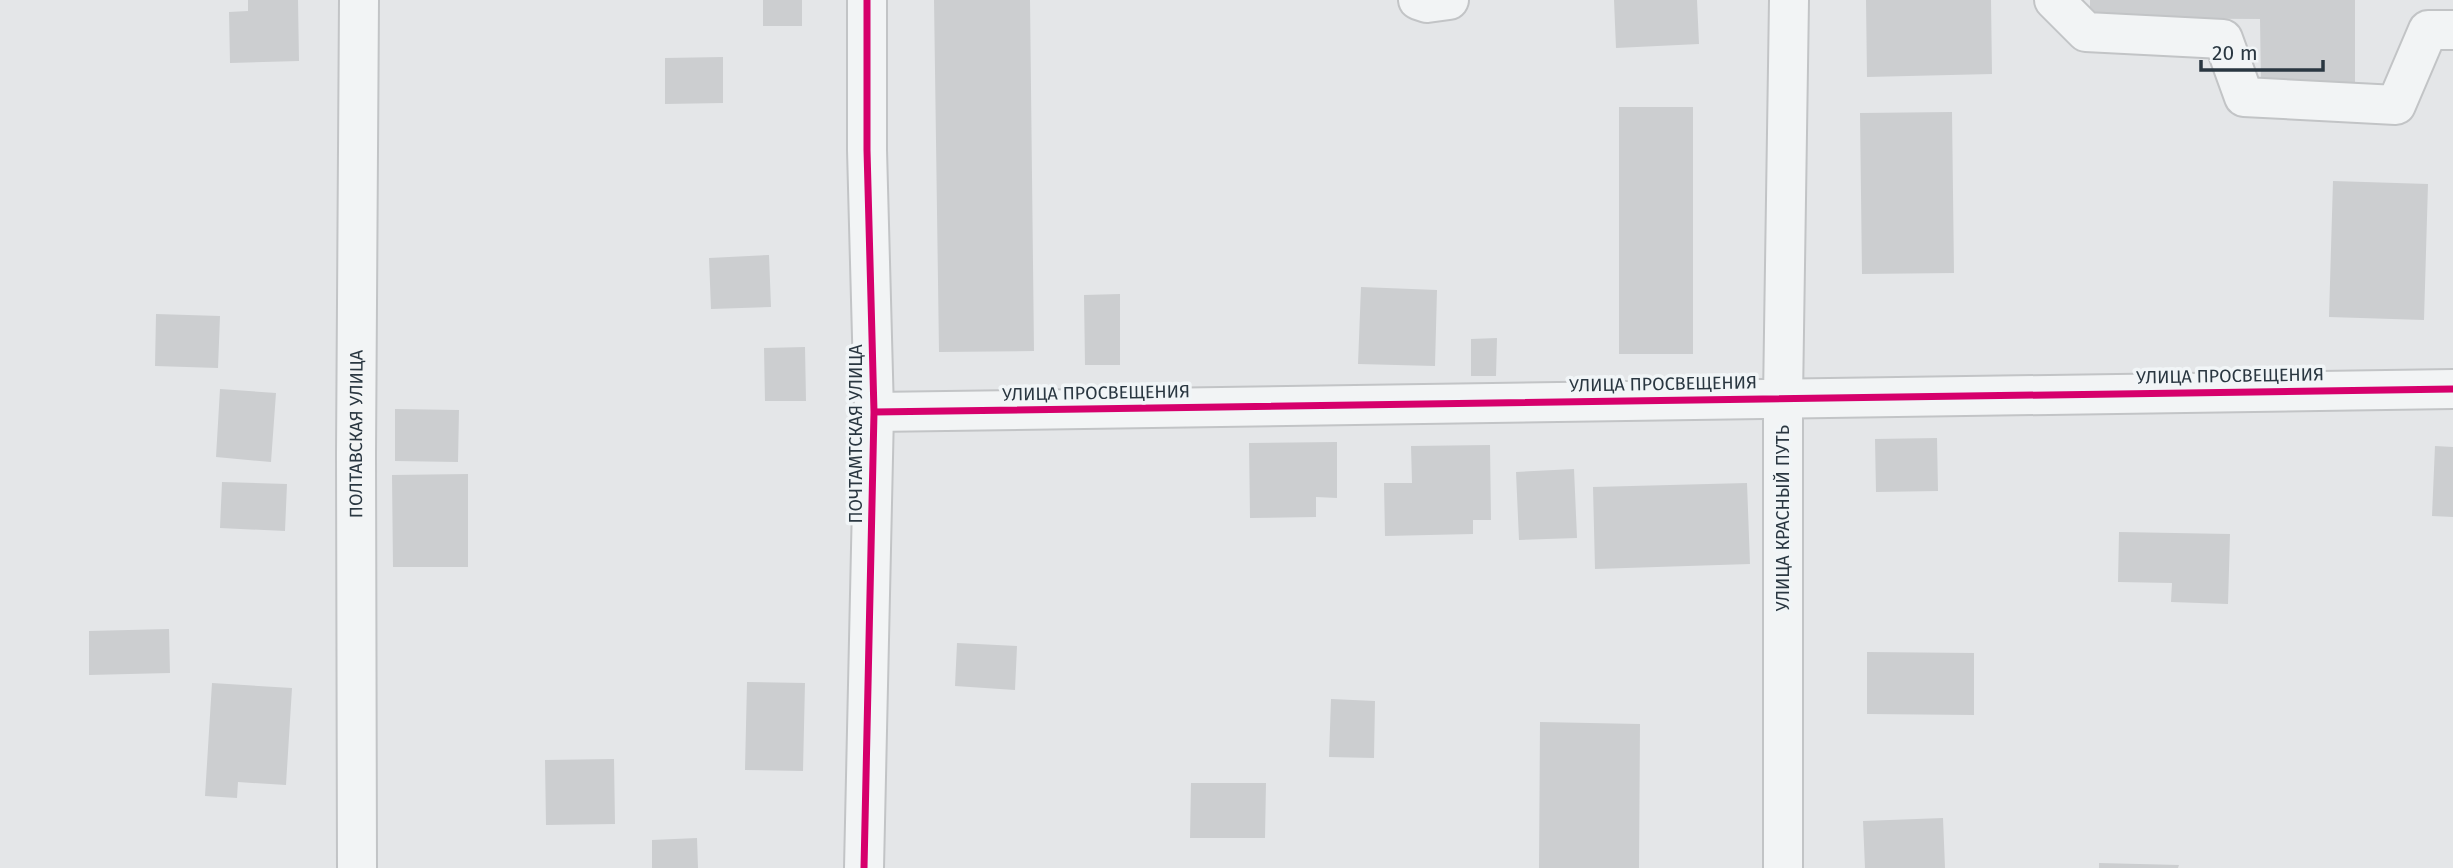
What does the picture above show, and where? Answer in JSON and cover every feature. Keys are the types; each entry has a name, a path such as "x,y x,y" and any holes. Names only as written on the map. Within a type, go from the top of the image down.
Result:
{"street":[{"name":"ПОЛТАВСКАЯ УЛИЦА","path":"358,868 356,440 359,0"},
{"name":"ПОЧТАМТСКАЯ УЛИЦА","path":"864,868 874,412 867,150 867,0"},
{"path":"1418,0 1427,3 1449,0"},
{"name":"УЛИЦА КРАСНЫЙ ПУТЬ","path":"1783,868 1783,398 1789,0"},
{"path":"2054,0 2086,32 2223,39 2244,97 2396,105 2428,30 2453,30"},
{"name":"УЛИЦА ПРОСВЕЩЕНИЯ","path":"874,412 2453,389"}],"building":[{"path":"248,0 298,0 299,61 230,63 229,12 248,11"},
{"path":"763,0 802,0 802,26 763,26"},
{"path":"934,0 1030,0 1034,351 939,352"},
{"path":"1614,0 1697,0 1699,44 1616,48"},
{"path":"1866,0 1991,0 1992,74 1867,77"},
{"path":"2090,0 2355,0 2355,85 2261,85 2260,19 2090,18"},
{"path":"723,57 723,103 665,104 665,58"},
{"path":"1619,107 1693,107 1693,354 1619,354"},
{"path":"1952,112 1954,273 1862,274 1860,113"},
{"path":"2333,181 2428,184 2424,320 2329,317"},
{"path":"769,255 771,307 711,309 709,258"},
{"path":"1361,287 1437,290 1435,366 1358,364"},
{"path":"1120,294 1120,365 1085,365 1084,295"},
{"path":"156,314 220,316 218,368 155,366"},
{"path":"1497,338 1496,376 1471,376 1471,339"},
{"path":"805,347 806,401 765,401 764,348"},
{"path":"220,389 276,393 271,462 216,457"},
{"path":"395,409 459,410 458,462 395,461"},
{"path":"1937,438 1938,491 1876,492 1875,439"},
{"path":"1337,442 1337,498 1316,497 1316,517 1250,518 1249,443"},
{"path":"1490,445 1491,520 1473,520 1473,534 1385,536 1384,483 1412,483 1411,446"},
{"path":"2435,446 2453,447 2453,517 2432,516"},
{"path":"1574,469 1577,538 1519,540 1516,472"},
{"path":"468,474 468,567 393,567 392,475"},
{"path":"222,482 287,484 285,531 220,528"},
{"path":"1747,483 1750,564 1595,569 1593,487"},
{"path":"2119,532 2230,534 2228,604 2171,602 2172,583 2118,582"},
{"path":"169,629 170,673 89,675 89,631"},
{"path":"957,643 1017,646 1015,690 955,686"},
{"path":"1867,652 1974,653 1974,715 1867,714"},
{"path":"747,682 805,683 803,771 745,770"},
{"path":"212,683 292,688 286,785 238,782 237,798 205,796"},
{"path":"1331,699 1375,701 1374,758 1329,757"},
{"path":"1540,722 1640,724 1639,868 1539,868"},
{"path":"614,759 615,824 546,825 545,760"},
{"path":"1191,783 1266,783 1265,838 1190,838"},
{"path":"1943,818 1945,868 1865,868 1863,821"},
{"path":"697,838 698,868 652,868 652,840"},
{"path":"2099,863 2179,865 2178,868 2099,868"}],"cycle path":[{"path":"864,868 874,412 867,150 867,0"},
{"path":"874,412 2453,389"}]}
